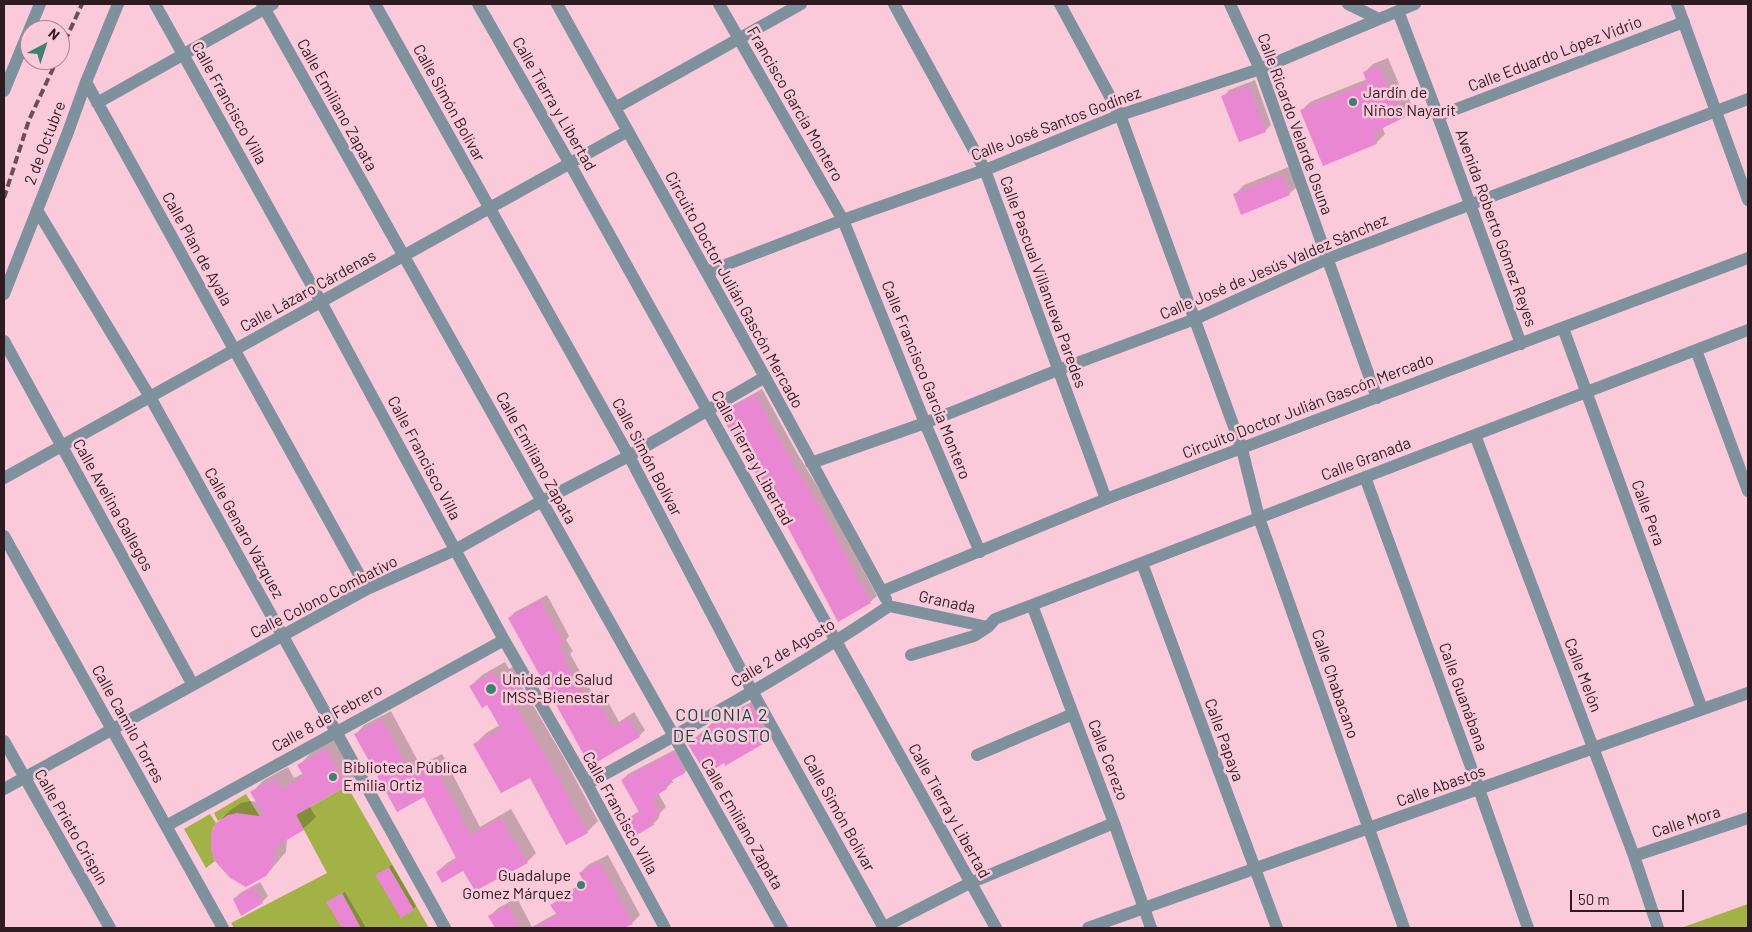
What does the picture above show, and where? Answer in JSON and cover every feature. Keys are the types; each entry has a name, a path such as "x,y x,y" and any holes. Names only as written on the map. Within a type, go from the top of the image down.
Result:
{"street":[{"path":"4,91 40,4"},
{"name":"2 de Octubre","path":"4,294 118,4"},
{"name":"Calle Francisco Villa","path":"155,4 321,302 504,640 587,784 665,928"},
{"name":"Calle Simón Bolívar","path":"375,4 629,456 752,691 883,928"},
{"name":"Calle Tierra y Libertad","path":"478,4 570,164 996,928"},
{"name":"Circuito Doctor Julián Gascón Mercado","path":"557,4 765,377 883,591 889,606"},
{"name":"Francisco García Montero","path":"720,4 843,220"},
{"path":"615,108 802,4"},
{"name":"Calle Pascual Villanueva Paredes","path":"894,4 985,170 1106,499"},
{"name":"Calle Chabacano","path":"1060,4 1120,115 1242,448 1259,518 1404,928"},
{"name":"Calle Ricardo Velarde Osuna","path":"1230,4 1260,69 1377,398"},
{"path":"1348,4 1378,19"},
{"name":"Calle José Santos Godínez","path":"707,272 843,220 985,170 1120,115 1260,69 1415,4"},
{"path":"1677,4 1748,200"},
{"path":"97,103 266,5"},
{"name":"Calle Emiliano Zapata","path":"266,5 403,256 782,928"},
{"name":"Avenida Roberto Gómez Reyes","path":"1398,10 1521,344"},
{"name":"Calle Eduardo López Vidrio","path":"1438,116 1684,22"},
{"name":"Calle Plan de Ayala","path":"86,82 367,589"},
{"name":"Calle José de Jesús Valdez Sánchez","path":"812,463 925,423 1058,370 1195,320 1327,259 1748,100"},
{"name":"Calle Lázaro Cárdenas","path":"4,478 628,131"},
{"name":"Calle Genaro Vázquez","path":"37,210 150,397 445,928"},
{"name":"Calle Francisco García Montero","path":"843,220 925,423 980,552"},
{"name":"Circuito Doctor Julián Gascón Mercado","path":"883,591 1106,499 1748,258"},
{"name":"Calle Pera","path":"1563,328 1702,709"},
{"name":"Calle Granada","path":"911,655 974,636 992,623 1032,605 1748,330"},
{"name":"Calle Avelina Gallegos","path":"4,342 193,685"},
{"path":"1696,350 1748,491"},
{"name":"Calle Colono Combativo","path":"4,790 367,589 456,550 542,501 629,456 765,377"},
{"name":"Calle Melón","path":"1475,435 1634,856 1658,928"},
{"name":"Calle Guanábana","path":"1365,477 1528,928"},
{"name":"Calle Camilo Torres","path":"4,536 223,928"},
{"name":"Calle Papaya","path":"1142,563 1277,928"},
{"name":"Calle Cerezo","path":"1032,605 1114,823 1151,928"},
{"name":"Calle 2 de Agosto","path":"587,784 836,642 889,606"},
{"name":"Granada","path":"889,606 992,623"},
{"name":"Calle 8 de Febrero","path":"166,826 504,640"},
{"name":"Calle Abastos","path":"1088,928 1144,910 1748,693"},
{"path":"977,754 1073,714"},
{"name":"Calle Prieto Crispín","path":"4,742 110,928"},
{"path":"883,928 970,883 1114,823"},
{"name":"Calle Mora","path":"1634,856 1747,823"}],"green space":[{"path":"347,786 429,928 234,928 231,923 327,873 296,815"},
{"path":"246,794 262,820 245,815 235,815 218,821 214,813"},
{"path":"210,814 216,823 211,837 211,847 215,861 206,868 184,829"},
{"path":"1748,904 1748,928 1681,928"}],"building":[{"path":"1379,66 1396,106 1399,105 1405,117 1373,133 1377,144 1323,166 1300,110 1367,83 1363,72"},
{"path":"1249,86 1266,132 1239,142 1221,96"},
{"path":"1282,175 1290,195 1241,215 1233,194"},
{"path":"755,394 791,460 821,508 871,603 838,622 785,522 720,414"},
{"path":"540,600 564,643 559,646 567,659 564,661 588,701 595,697 613,727 628,718 640,737 590,766 508,618"},
{"path":"493,672 497,680 507,674 515,689 508,693 588,833 566,845 530,778 501,793 473,744 501,729 487,705 482,708 469,686"},
{"path":"750,704 770,740 725,766 724,763 706,774 687,743 706,732 705,729"},
{"path":"382,719 411,774 433,762 471,835 501,818 528,863 475,891 463,871 442,883 436,872 457,860 424,797 397,812 354,734"},
{"path":"326,749 347,786 296,815 304,830 275,847 274,865 266,876 246,887 230,878 215,861 211,850 211,834 216,823 228,815 237,813 265,817 250,792 275,778 282,790 304,776 297,765"},
{"path":"674,752 685,773 665,784 667,789 652,798 660,815 651,820 654,825 633,837 623,821 639,812 621,780"},
{"path":"600,862 633,924 624,928 534,928 557,915 550,905 585,884 579,873"},
{"path":"389,867 414,910 401,918 375,875"},
{"path":"253,887 263,903 241,916 233,899"},
{"path":"342,893 361,928 342,928 326,902"},
{"path":"508,905 520,928 495,928 488,916"}],"railway":[{"path":"70,30 82,4"},
{"path":"4,198 29,120 52,70"}],"place":[{"name":"Jardín de Niños Nayarit","path":"1353,102"},
{"name":"Unidad de Salud IMSS-Bienestar","path":"491,689"},
{"name":"Biblioteca Pública Emilia Ortiz","path":"333,777"},
{"name":"Guadalupe Gomez Márquez","path":"581,885"}],"district":[{"name":"COLONIA 2 DE AGOSTO","path":"722,725"}]}
